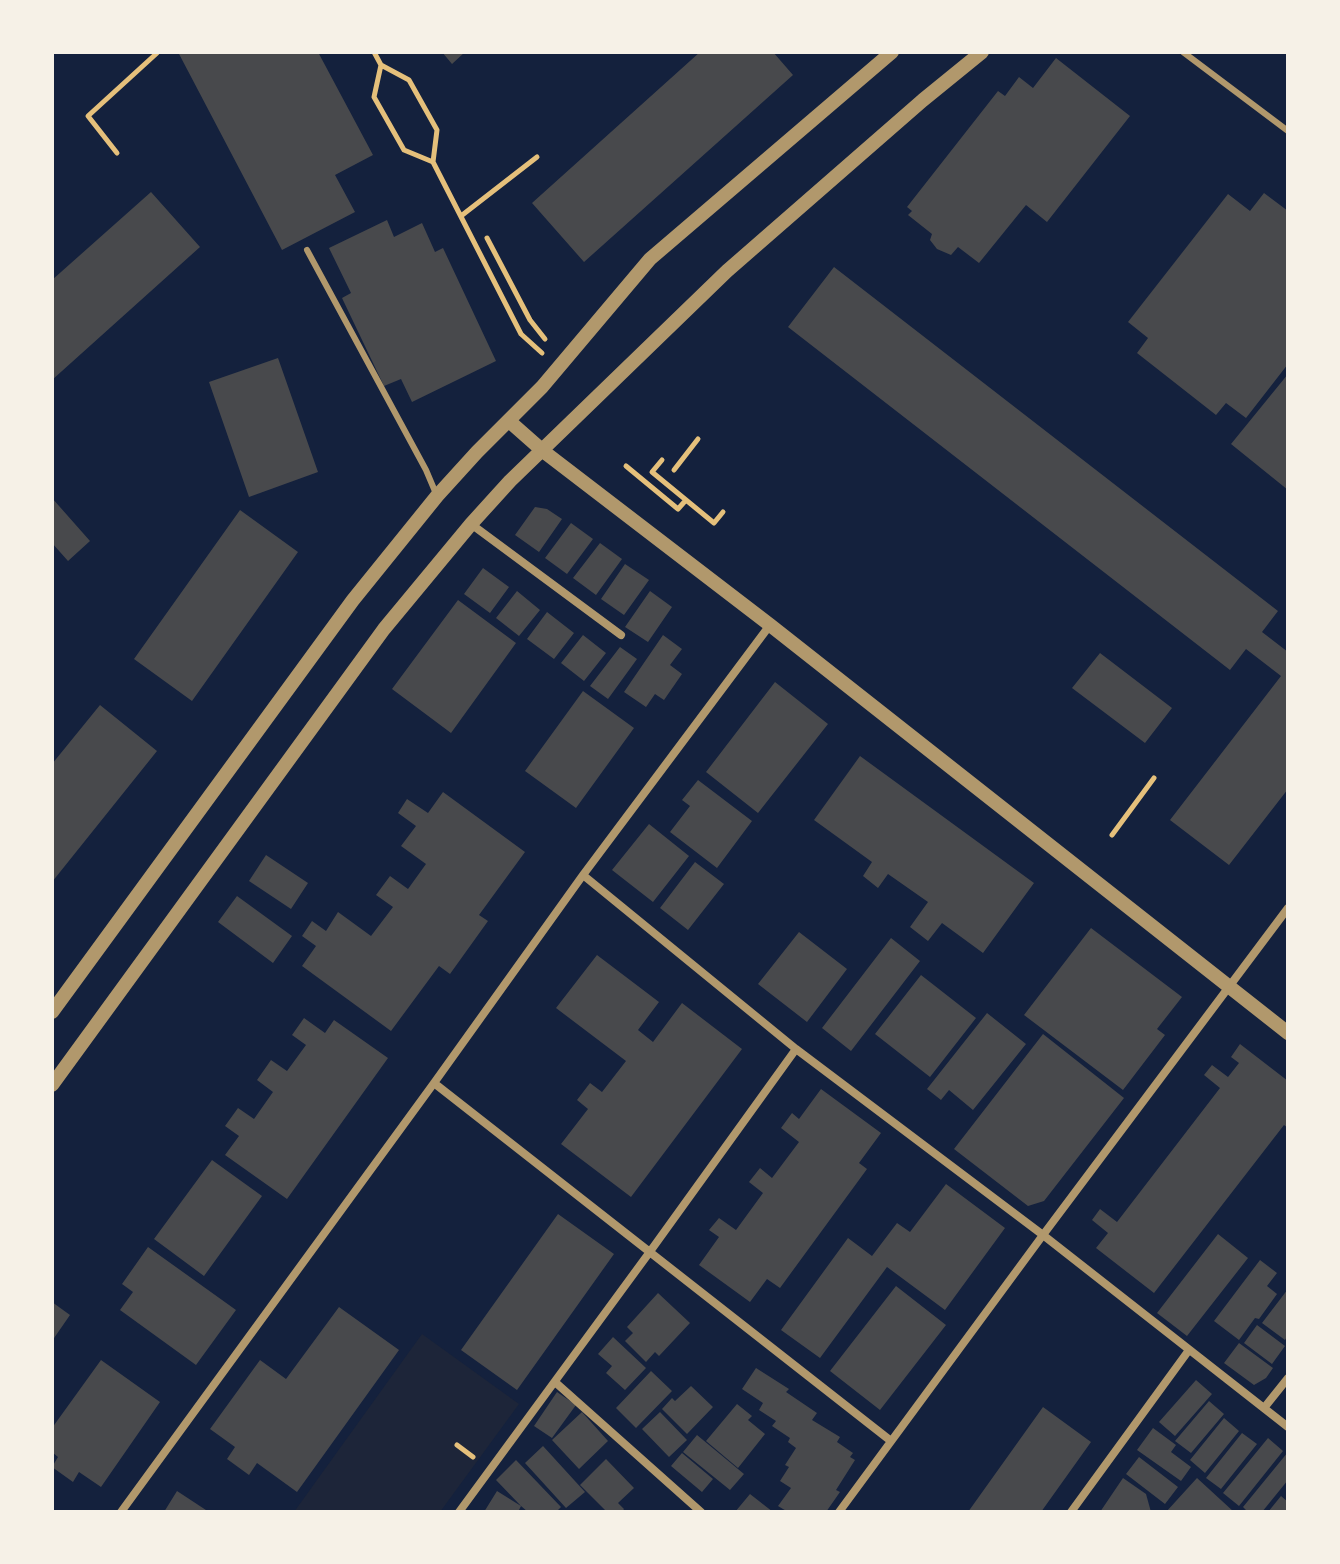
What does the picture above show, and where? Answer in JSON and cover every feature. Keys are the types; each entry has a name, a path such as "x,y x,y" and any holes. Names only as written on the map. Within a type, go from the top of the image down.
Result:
{"street":[{"path":"52,1012 353,600 437,496 542,387 650,259 892,52"},
{"path":"52,1085 384,629 471,524 510,481 727,271 982,52"},
{"path":"509,421 543,451 770,625 1288,1033"},
{"path":"471,524 621,635"},
{"path":"121,1512 583,875 770,625"},
{"path":"583,875 796,1049 1043,1235 1288,1427"},
{"path":"839,1512 1288,908"},
{"path":"459,1512 796,1049"},
{"path":"434,1083 891,1441"},
{"path":"1071,1512 1189,1350"},
{"path":"1264,1408 1288,1378"},
{"path":"555,1382 701,1512"}],"lane":[{"path":"1183,52 1288,131"},
{"path":"307,250 426,470 437,496"}],"path":[{"path":"117,153 88,116 157,52"},
{"path":"374,52 381,65 409,80 437,130 433,162 521,334"},
{"path":"381,65 374,97 404,150 433,162"},
{"path":"461,216 537,157"},
{"path":"487,238 530,320 545,339"},
{"path":"674,470 698,439"},
{"path":"662,460 652,472 714,523 723,512"},
{"path":"626,466 678,509 686,500"},
{"path":"1112,835 1154,778"},
{"path":"457,1445 474,1457"}],"shaded area":[{"path":"422,1334 519,1404 440,1512 294,1512"}],"building":[{"path":"178,52 318,52 373,155 335,175 355,212 282,250"},
{"path":"442,52 465,52 452,64"},
{"path":"700,52 773,52 793,75 584,262 532,203"},
{"path":"1056,58 1130,116 1047,222 1026,205 979,263 958,247 951,255 937,249 930,240 932,234 908,215 912,211 907,207 998,91 1005,96 1019,77 1033,88"},
{"path":"151,192 200,247 52,380 52,280"},
{"path":"1264,193 1288,211 1288,364 1246,418 1226,403 1216,415 1137,353 1148,338 1128,322 1228,194 1250,211"},
{"path":"387,220 394,237 422,223 435,252 443,248 496,361 412,402 401,379 384,386 342,298 351,293 329,248"},
{"path":"834,267 1278,611 1262,632 1288,652 1288,789 1229,865 1170,820 1281,676 1246,649 1230,670 788,327"},
{"path":"278,358 318,472 249,497 209,382"},
{"path":"1288,374 1288,490 1231,444"},
{"path":"52,498 90,541 68,561 52,543"},
{"path":"535,507 547,509 562,519 539,552 515,535"},
{"path":"240,510 298,552 192,701 134,659"},
{"path":"571,523 593,539 567,574 545,558"},
{"path":"600,543 622,559 596,595 573,578"},
{"path":"625,564 649,580 624,615 601,599"},
{"path":"483,568 509,587 490,613 464,594"},
{"path":"517,591 540,610 519,636 496,618"},
{"path":"650,591 672,607 648,642 625,627"},
{"path":"458,600 516,643 451,733 392,689"},
{"path":"547,612 574,633 554,659 527,639"},
{"path":"583,635 606,653 584,681 561,663"},
{"path":"663,635 682,649 670,665 682,674 664,700 655,694 646,707 624,692"},
{"path":"620,647 637,659 608,699 590,686"},
{"path":"1100,653 1172,708 1145,743 1072,688"},
{"path":"775,682 828,724 758,813 706,772"},
{"path":"583,691 634,728 576,808 525,771"},
{"path":"100,705 157,751 52,882 52,764"},
{"path":"860,756 1034,883 983,953 942,923 928,941 910,927 928,902 888,874 878,888 863,876 872,862 814,820"},
{"path":"698,780 752,821 717,868 670,832 690,806 682,800"},
{"path":"443,792 525,852 479,915 488,921 450,974 439,966 391,1031 302,966 316,946 302,936 312,921 326,931 338,912 371,936 393,907 376,895 390,876 408,889 426,864 401,846 416,826 398,813 407,799 428,813"},
{"path":"649,824 689,856 653,902 612,870"},
{"path":"266,855 308,883 291,909 249,881"},
{"path":"695,862 724,884 688,930 660,908"},
{"path":"237,896 292,936 273,963 218,922"},
{"path":"1091,928 1182,997 1157,1029 1165,1035 1123,1090 1024,1015"},
{"path":"799,932 847,969 807,1022 758,984"},
{"path":"891,938 920,961 851,1051 822,1028"},
{"path":"597,955 659,1002 638,1030 653,1042 682,1003 742,1049 631,1197 561,1144 588,1109 577,1100 590,1083 602,1092 626,1061 556,1008"},
{"path":"921,975 976,1018 930,1077 875,1034"},
{"path":"987,1013 1026,1044 973,1110 949,1090 941,1100 927,1089"},
{"path":"304,1018 325,1033 334,1020 388,1058 287,1199 225,1155 239,1136 225,1126 238,1108 254,1119 273,1092 257,1080 271,1060 287,1071 306,1045 292,1035"},
{"path":"1043,1034 1124,1098 1044,1201 1028,1206 954,1149"},
{"path":"1240,1044 1288,1081 1288,1128 1284,1125 1154,1293 1096,1248 1108,1233 1092,1220 1100,1209 1117,1222 1220,1088 1204,1075 1212,1065 1228,1077 1239,1063 1231,1057"},
{"path":"821,1089 881,1133 859,1163 867,1169 780,1288 767,1279 750,1302 699,1265 719,1237 709,1230 719,1218 736,1230 763,1193 749,1182 760,1168 772,1178 799,1142 781,1128 792,1113 799,1119"},
{"path":"212,1160 262,1196 204,1276 154,1239"},
{"path":"946,1184 1005,1228 945,1310 887,1267 820,1358 781,1330 848,1238 872,1256 897,1223 910,1232"},
{"path":"558,1214 614,1254 517,1390 461,1350"},
{"path":"1218,1234 1248,1258 1187,1336 1157,1313"},
{"path":"148,1247 236,1310 196,1365 120,1310 133,1292 122,1284"},
{"path":"1260,1260 1277,1273 1267,1286 1277,1294 1239,1340 1214,1321"},
{"path":"896,1286 946,1325 880,1410 830,1371"},
{"path":"1288,1289 1288,1335 1285,1340 1262,1323"},
{"path":"658,1293 690,1323 659,1356 655,1352 646,1362 625,1341 633,1333 627,1327"},
{"path":"52,1302 70,1315 52,1341"},
{"path":"339,1307 399,1350 297,1492 257,1463 249,1475 227,1459 235,1447 210,1429 260,1360 286,1379"},
{"path":"1257,1325 1285,1346 1272,1364 1244,1343"},
{"path":"613,1337 646,1368 625,1390 606,1373 612,1366 598,1354"},
{"path":"1239,1343 1273,1368 1266,1378 1254,1385 1224,1363"},
{"path":"101,1360 160,1402 101,1487 79,1472 73,1482 52,1467 58,1457 52,1452 52,1428"},
{"path":"756,1368 789,1389 786,1392 817,1413 812,1420 840,1437 837,1442 853,1453 850,1457 855,1460 836,1490 840,1492 826,1512 788,1512 778,1506 791,1488 780,1481 789,1467 785,1465 796,1448 788,1442 790,1438 772,1426 776,1421 759,1410 763,1403 742,1389"},
{"path":"651,1371 672,1391 636,1428 616,1408"},
{"path":"1196,1380 1212,1394 1175,1436 1159,1422"},
{"path":"691,1386 713,1407 687,1434 662,1409 672,1398 675,1401"},
{"path":"557,1392 576,1405 552,1438 534,1426"},
{"path":"1209,1401 1224,1414 1191,1453 1175,1441"},
{"path":"737,1404 752,1416 748,1420 765,1434 738,1468 706,1441"},
{"path":"1043,1407 1091,1442 1041,1512 968,1512"},
{"path":"582,1412 608,1441 579,1469 552,1440"},
{"path":"660,1412 687,1440 669,1457 642,1429"},
{"path":"1224,1418 1239,1431 1205,1473 1190,1460"},
{"path":"1153,1428 1176,1445 1171,1452 1191,1467 1181,1481 1137,1450"},
{"path":"1242,1433 1257,1444 1221,1489 1206,1478"},
{"path":"697,1435 744,1474 730,1490 683,1452"},
{"path":"1268,1438 1283,1451 1239,1506 1223,1493"},
{"path":"543,1446 585,1492 566,1508 525,1463"},
{"path":"1288,1452 1288,1480 1262,1512 1248,1512 1243,1507"},
{"path":"682,1453 713,1479 702,1492 671,1466"},
{"path":"1139,1457 1178,1487 1165,1504 1126,1474"},
{"path":"606,1459 634,1488 618,1503 624,1509 622,1512 607,1512 580,1485"},
{"path":"516,1460 561,1507 556,1512 528,1512 496,1480"},
{"path":"1123,1478 1146,1494 1151,1512 1100,1512"},
{"path":"1197,1478 1234,1512 1166,1512"},
{"path":"177,1491 209,1512 164,1512"},
{"path":"497,1491 521,1506 519,1510 523,1512 484,1512"},
{"path":"750,1494 773,1512 735,1512"},
{"path":"1281,1496 1288,1502 1288,1512 1268,1512"}]}
